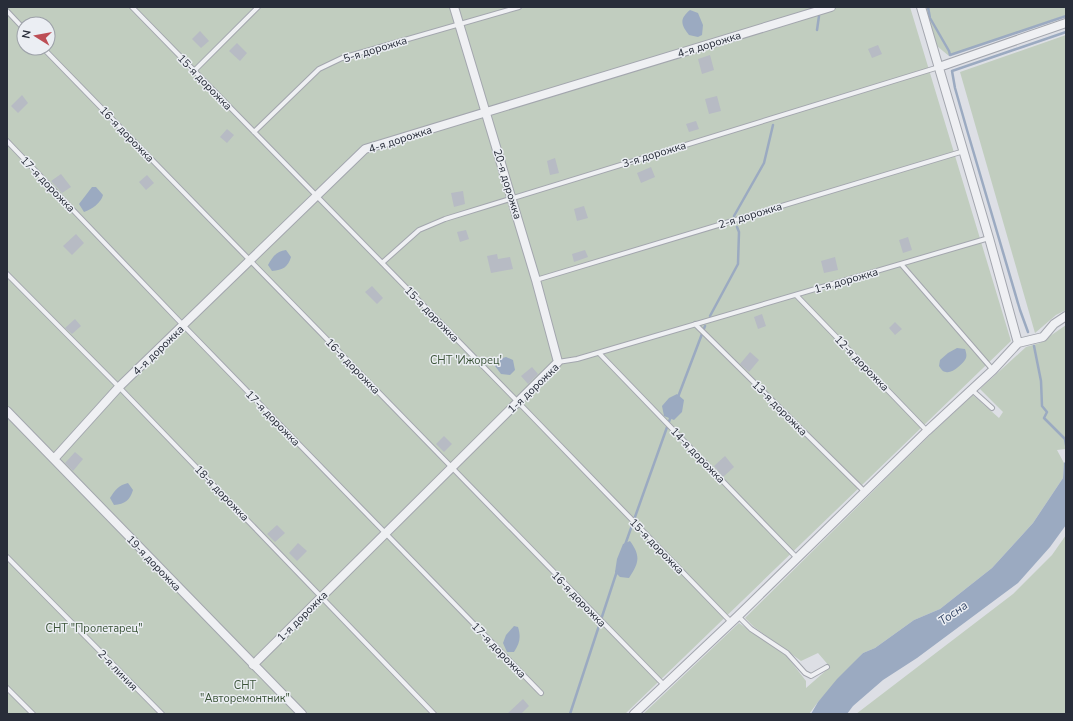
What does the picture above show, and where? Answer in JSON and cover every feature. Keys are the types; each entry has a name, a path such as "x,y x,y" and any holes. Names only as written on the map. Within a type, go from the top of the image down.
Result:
{"street":[{"name":"20-я дорожка","path":"454,7 512,198 558,362"},
{"name":"4-я дорожка","path":"54,459 119,387 365,149 831,7"},
{"path":"921,7 990,238 1018,343"},
{"path":"939,67 1066,23"},
{"path":"634,714 664,684 738,616 927,431 993,370 1018,343 1043,337 1054,324 1066,316"},
{"name":"1-я дорожка","path":"253,665 558,362"},
{"name":"19-я дорожка","path":"7,410 302,714"}],"lane":[{"path":"194,71 258,7"},
{"name":"5-я дорожка","path":"254,132 319,69 342,58 519,7"},
{"name":"15-я дорожка","path":"134,8 731,622"},
{"path":"7,11 16,21"},
{"name":"16-я дорожка","path":"51,56 664,684"},
{"name":"3-я дорожка","path":"382,263 419,230 445,219 939,67"},
{"name":"17-я дорожка","path":"7,141 541,693"},
{"name":"2-я дорожка","path":"536,280 964,151"},
{"name":"1-я дорожка","path":"558,362 578,359 697,326 796,295 990,238"},
{"path":"901,264 993,370"},
{"name":"18-я дорожка","path":"7,274 119,387 434,714"},
{"name":"12-я дорожка","path":"796,295 927,431"},
{"name":"13-я дорожка","path":"697,326 865,492"},
{"name":"14-я дорожка","path":"599,353 797,558"},
{"path":"972,389 992,408"},
{"name":"2-я линия","path":"7,557 162,714"},
{"path":"738,616 751,629 787,653 805,673 811,676 827,667"},
{"path":"7,688 33,714"}],"green space":[{"name":"СНТ 'Ижорец'","path":"7,7 910,7 1011,341 625,714 7,714"},
{"path":"926,7 1066,7 1066,15 949,56 937,46"},
{"path":"1066,35 1066,310 1056,315 1035,333 960,72"},
{"path":"1066,325 1066,449 1057,450 1064,463 1063,478 1033,523 992,568 940,609 914,620 875,648 863,653 818,702 809,714 643,714 739,623 786,655 806,681 806,688 830,667 818,653 801,661 754,627 745,618 932,433 973,395 999,418 1003,412 980,389 1026,347 1040,343"},
{"path":"1066,535 1066,714 856,714 1013,594 1052,555"}],"water":[{"path":"690,10 698,13 703,25 702,35 698,37 689,35 682,22 686,13"},
{"path":"92,187 96,187 103,195 96,205 84,212 79,204"},
{"path":"286,250 291,257 287,266 279,270 272,271 268,265 272,259 276,254"},
{"path":"957,348 965,349 965,360 954,370 948,372 944,371 939,366 940,360"},
{"path":"506,357 513,360 515,370 510,375 501,374 495,366 499,359"},
{"path":"677,394 684,400 682,412 674,420 664,416 662,406 669,398"},
{"name":"Тосна","path":"1066,461 1066,525 1050,547 1018,583 917,658 883,680 853,706 847,714 811,714 818,702 837,679 863,653 875,648 914,620 940,609 992,568 1033,523 1063,478 1064,463"},
{"path":"128,483 133,490 130,496 121,504 114,505 110,498 118,488"},
{"path":"630,541 636,551 637,564 629,578 620,577 615,572 617,559 623,544"},
{"path":"514,626 518,627 520,637 519,643 514,652 507,652 503,643 506,635"}],"building":[{"path":"200,31 209,41 201,48 192,39"},
{"path":"237,43 247,53 240,61 229,51"},
{"path":"878,45 882,54 872,58 868,49"},
{"path":"710,55 714,70 702,74 698,59"},
{"path":"22,95 28,103 18,113 11,106"},
{"path":"717,96 721,111 709,114 705,99"},
{"path":"696,121 699,129 689,132 686,124"},
{"path":"227,129 234,135 227,143 220,137"},
{"path":"555,158 559,173 550,175 547,161"},
{"path":"651,167 655,177 641,183 637,173"},
{"path":"61,174 71,187 62,193 51,181"},
{"path":"147,175 154,183 146,190 139,182"},
{"path":"463,191 465,204 454,207 451,193"},
{"path":"584,206 588,218 577,221 574,209"},
{"path":"466,230 469,239 460,242 457,232"},
{"path":"76,234 84,243 72,255 63,246"},
{"path":"908,237 912,250 903,253 899,240"},
{"path":"585,250 588,257 574,262 572,254"},
{"path":"497,254 498,259 510,257 513,269 491,273 487,256"},
{"path":"835,257 838,270 824,273 821,261"},
{"path":"372,286 383,298 377,304 365,292"},
{"path":"762,314 766,326 758,329 754,317"},
{"path":"75,319 81,326 72,334 65,328"},
{"path":"895,322 902,329 895,335 889,328"},
{"path":"750,352 759,360 749,372 740,364"},
{"path":"532,367 538,374 528,384 521,376"},
{"path":"444,436 452,444 444,452 436,444"},
{"path":"75,452 83,459 73,471 65,463"},
{"path":"725,456 734,467 723,477 714,466"},
{"path":"277,525 285,533 275,542 267,534"},
{"path":"298,543 307,551 297,561 289,553"},
{"path":"523,699 529,706 521,714 507,714"}],"waterway":[{"path":"928,7 930,18 950,55 1066,16"},
{"path":"817,30 819,16"},
{"path":"1028,332 1020,310 967,130 955,88 952,71 1066,32"},
{"path":"734,216 764,163 773,125"},
{"path":"710,316 738,264 739,232 737,227"},
{"path":"678,397 705,326"},
{"path":"1034,346 1041,381 1042,406 1047,412 1044,418 1065,439 1066,445"},
{"path":"625,545 671,416"},
{"path":"570,714 617,571"}],"park label":[{"name":"СНТ \"Пролетарец\"","path":"94,628"},
{"name":"СНТ \"Авторемонтник\"","path":"245,691"}]}
